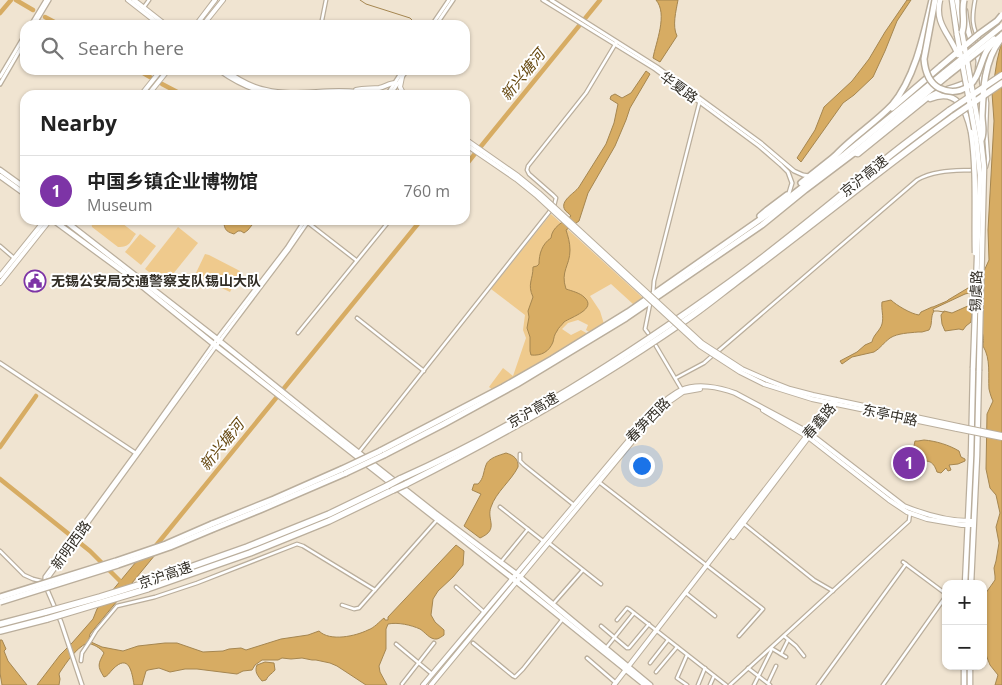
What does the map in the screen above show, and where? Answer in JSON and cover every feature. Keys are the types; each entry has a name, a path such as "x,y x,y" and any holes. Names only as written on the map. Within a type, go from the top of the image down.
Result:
{"highway":[{"path":"933,0 924,68 927,76 938,87 958,92 972,83 987,51 1002,35"},
{"path":"834,157 891,106 900,94 907,82 933,0"},
{"path":"962,32 964,28 962,12 964,0"},
{"path":"869,125 1002,15"},
{"path":"0,597 116,561 286,500 444,424 517,384 604,332 762,225 854,153 1002,26"},
{"path":"382,453 544,364 628,312 768,214 946,74 1002,35"},
{"path":"981,140 983,136 983,99 988,64 991,54 1002,35"},
{"name":"京沪高速","path":"146,586 329,514 435,463 545,404 636,347 730,281 780,244 889,156 952,113 1002,75"},
{"name":"京沪高速","path":"0,631 100,597 146,586 250,553 329,521 406,484 542,411 616,367 684,322 917,143 952,113 1002,83"},
{"path":"751,226 767,210 834,157 866,132 871,132"},
{"path":"0,602 170,547 212,526"},
{"name":"京沪高速","path":"0,624 46,616"}],"main road":[{"path":"128,0 159,20"},
{"path":"134,0 155,20"},
{"path":"200,20 215,0"},
{"path":"207,20 222,0"},
{"path":"940,0 938,13 940,21 954,46 963,70"},
{"name":"锡虞路","path":"952,0 976,138 980,175 965,580"},
{"name":"锡虞路","path":"957,0 984,167 977,456 971,580"},
{"path":"854,153 858,154 924,101 935,94 968,82 976,72 978,53 970,36 964,0"},
{"path":"145,90 156,75"},
{"path":"152,90 164,75"},
{"path":"227,75 256,90"},
{"path":"232,75 246,84 266,90"},
{"path":"402,77 400,87 402,90"},
{"path":"357,90 381,88 395,83"},
{"path":"924,101 942,96 956,100 966,111 971,132 975,178 976,291"},
{"path":"470,142 539,193 702,343 766,382"},
{"path":"470,147 537,196 700,346 740,372 766,382"},
{"path":"0,170 20,184"},
{"path":"0,176 20,190"},
{"path":"0,276 40,225"},
{"path":"0,283 48,225"},
{"path":"59,225 217,342 501,562 516,578 563,619 650,685"},
{"path":"70,225 438,519 553,604 606,648 645,685"},
{"name":"东亭中路","path":"766,382 789,392 1002,437"},
{"name":"春笋西路","path":"424,685 484,612 549,542 655,409 669,397 682,391 711,386 729,390 808,435 904,506 922,514 968,523"},
{"name":"春鑫路","path":"615,684 658,632 835,402"},
{"name":"春笋西路","path":"808,435 889,500 910,513 927,519 974,523"},
{"name":"春鑫路","path":"708,566 744,523 808,435"},
{"name":"春笋西路","path":"431,685 543,541 598,480"},
{"path":"448,655 452,659"},
{"path":"964,670 964,685"},
{"path":"970,670 970,685"}],"street":[{"path":"36,20 48,0"},
{"path":"143,9 149,0"},
{"path":"322,20 326,0"},
{"path":"435,20 449,0"},
{"path":"439,20 453,0"},
{"name":"华夏路","path":"543,0 578,19"},
{"name":"华夏路","path":"551,0 590,27 657,66 759,146 788,172 792,183 789,193"},
{"path":"676,378 704,363 917,180 926,174 935,172 983,169 986,167 988,159 987,103 980,83 987,56 985,48 976,34 972,20 975,0"},
{"path":"359,452 554,206 556,198 529,174 528,166 586,93 616,43"},
{"path":"0,78 20,44"},
{"path":"0,84 20,50"},
{"path":"392,90 401,75"},
{"path":"393,90 402,77"},
{"path":"648,333 645,329 654,281 700,101"},
{"name":"华夏路","path":"700,101 762,143 794,171 810,176"},
{"name":"新明西路","path":"44,582 217,342 289,249 304,225"},
{"path":"312,225 356,260"},
{"path":"298,333 386,225"},
{"path":"0,246 14,258"},
{"path":"357,318 424,371"},
{"path":"656,346 682,391"},
{"path":"0,363 137,454"},
{"path":"520,454 520,461 524,465 574,505"},
{"path":"598,480 763,609 739,636"},
{"path":"500,507 543,541"},
{"path":"730,684 909,521 910,513"},
{"path":"342,605 354,610 357,609 438,519"},
{"path":"744,523 814,580 833,591"},
{"path":"501,562 528,529"},
{"path":"549,542 601,584"},
{"path":"81,661 82,653 89,642 117,606 155,597 197,583 297,544 375,590"},
{"path":"0,551 24,575 44,582 61,622 82,685"},
{"path":"818,685 905,563 942,592"},
{"path":"553,604 583,570"},
{"path":"456,588 484,612"},
{"path":"686,594 715,616"},
{"path":"884,685 942,601"},
{"path":"617,620 627,608 726,685"},
{"path":"606,648 634,613"},
{"path":"472,643 515,677 563,619"},
{"path":"601,626 629,648 648,624"},
{"path":"784,636 804,656"},
{"path":"650,663 668,640"},
{"path":"781,654 788,640"},
{"path":"402,684 434,643"},
{"path":"396,644 432,674"},
{"path":"656,672 676,646"},
{"path":"770,648 786,657"},
{"path":"754,685 771,651 770,648"},
{"path":"687,655 677,678 687,685"},
{"path":"588,658 615,684"},
{"path":"748,668 769,684 776,666"},
{"path":"698,685 705,668"},
{"path":"710,685 714,676"}],"shaded area":[{"path":"656,0 678,0 675,14 677,36 660,62 653,58 661,20 661,13"},
{"path":"907,0 911,0 897,21 873,77 843,103 801,162 797,158 815,130 824,107 852,81 869,59"},
{"path":"1002,40 1002,685 995,685 998,675 990,665 987,657 987,591 995,580 994,568 999,543 996,527 1000,513 996,495 990,488 986,469 987,414 993,401 989,389 988,362 983,346 982,333 978,327 977,312 972,312 971,322 963,330 945,331 941,315 944,311 952,313 970,305 970,294 965,294 933,309 929,330 893,336 874,352 852,357 842,364 840,361 872,342 882,324 882,302 891,300 904,309 919,315 921,312 947,301 973,285 984,271 989,260 988,230 994,121 992,93"},
{"path":"646,71 650,74 630,108 615,146 588,193 579,221 566,230 570,256 564,283 566,289 582,296 588,305 582,312 564,322 547,351 538,355 531,355 530,337 527,328 528,311 533,297 530,285 533,267 539,264 542,250 545,243 551,238 553,231 571,216 565,210 564,203 579,187 606,144 614,123 618,104 610,99 611,96 615,94 622,98 631,93"},
{"path":"551,214 644,299 635,305 611,284 590,296 600,311 604,324 591,333 586,330 588,325 578,320 568,323 562,329 571,335 581,330 588,334 493,390 489,387 503,368 513,376 526,338 523,330 525,315 491,289"},
{"path":"92,225 124,225 136,234 128,245 118,247"},
{"path":"224,225 252,225 244,233 238,231 234,234 225,228"},
{"path":"178,227 198,243 165,284 145,269"},
{"path":"140,234 156,246 141,265 125,252"},
{"path":"205,254 240,271 230,292 195,275"},
{"path":"915,441 933,441 959,451 965,461 949,465 951,470 948,471 946,468 941,473 937,472 934,465 930,462 916,462 917,456 912,455"},
{"path":"506,453 515,458 518,462 518,467 493,502 490,512 491,528 486,535 480,538 464,526 481,494 472,490 474,484 478,484 481,480 489,460"},
{"path":"456,545 464,551 463,565 438,591 433,599 431,615 435,622 444,630 444,635 434,639 413,626 388,624 386,629 386,649 379,666 387,685 366,685 330,663 302,658 282,658 278,660 262,660 252,670 237,674 197,669 170,672 159,668 148,670 142,685 134,685 129,666 123,663 104,677 99,665 104,653 97,646 87,643 75,652 60,672 59,685 37,685 60,655 93,619 97,609 136,562 155,555 90,634 89,639 91,642 102,647 123,651 138,646 177,643 203,652 241,648 246,650 281,639 308,635 319,631 336,637 357,634 372,628 384,618 388,620 388,617"},
{"path":"0,640 2,640 6,649 4,651 8,661 27,685 2,685"},
{"path":"265,662 274,663 275,670 266,680 262,681 257,674 256,667"}],"waterway":[{"path":"0,13 11,0"},
{"path":"16,0 33,10"},
{"path":"360,0 366,4 412,20"},
{"name":"新兴塘河","path":"470,160 600,0"},
{"path":"45,17 51,20"},
{"path":"162,84 173,90"},
{"name":"新兴塘河","path":"154,548 417,225"},
{"path":"934,311 944,312"},
{"path":"0,447 36,396"},
{"path":"0,479 90,551 124,585"}],"place":[{"name":"无锡公安局交通警察支队锡山大队","path":"35,281"},
{"name":"中国乡镇企业博物馆","path":"909,463"}]}
